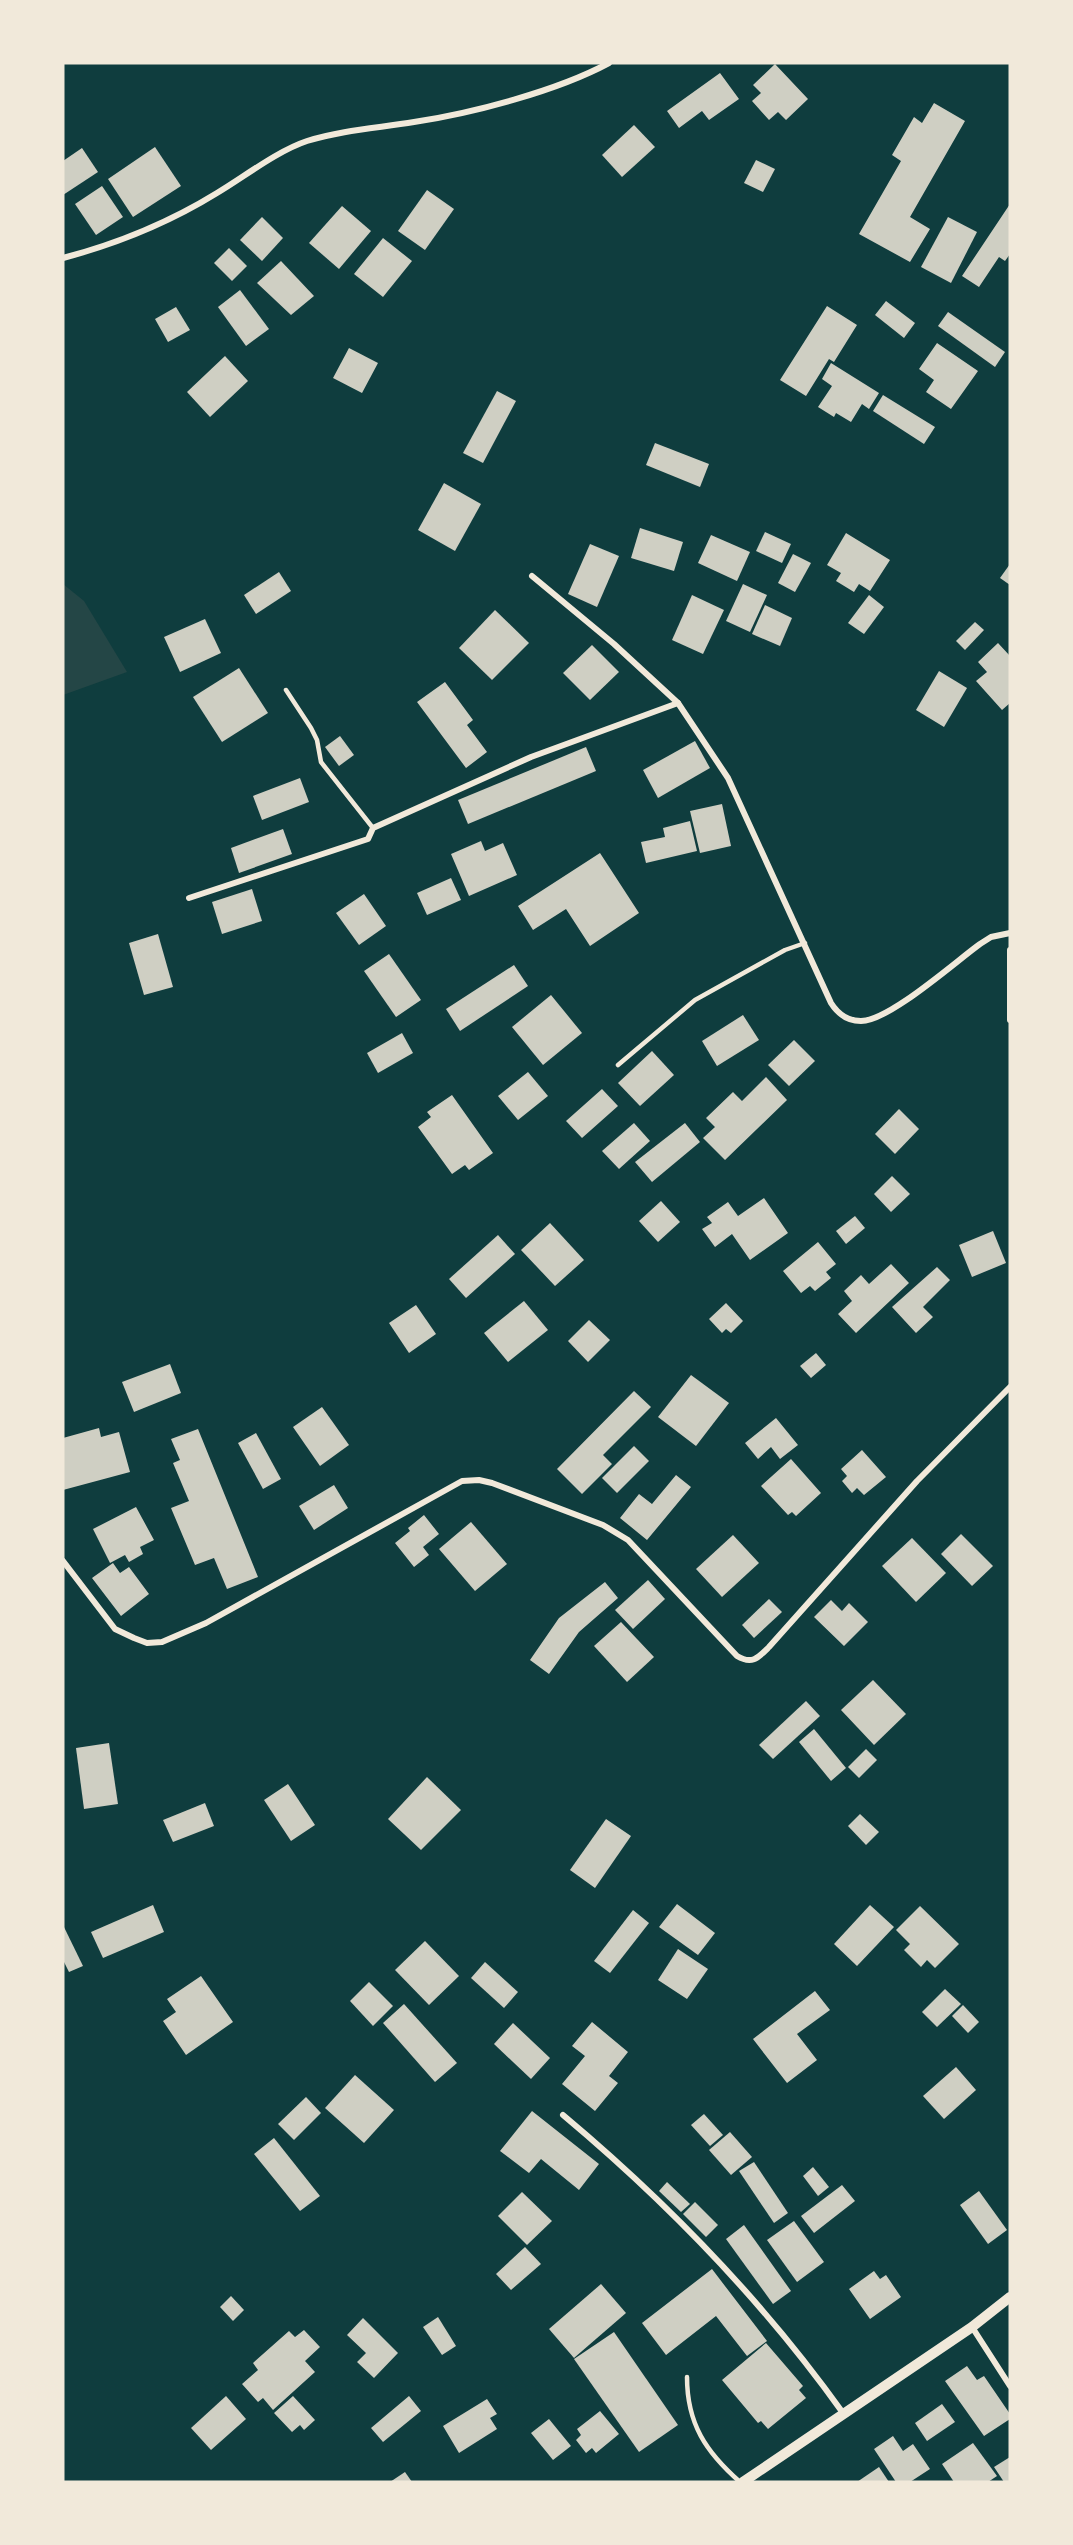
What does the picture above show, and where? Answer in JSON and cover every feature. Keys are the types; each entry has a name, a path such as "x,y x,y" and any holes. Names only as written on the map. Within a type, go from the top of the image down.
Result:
{"street":[{"path":"63,258 101,248 184,212 247,173 305,142 353,129 415,122 476,109 535,93 609,63"},
{"path":"532,576 614,644 678,703 728,778 837,1013 848,1019 863,1021 892,1010 980,944 991,937 1010,933"},
{"path":"189,898 368,838 374,828 531,757 678,703"},
{"path":"1010,950 1010,1020"},
{"path":"63,1561 115,1629 147,1643 162,1642 206,1623 462,1481 486,1481 603,1525 628,1540 737,1656 750,1661 755,1660 776,1640 917,1481 1010,1387"},
{"path":"563,2115 648,2189 719,2260 749,2294 843,2413"},
{"path":"742,2482 972,2327 1010,2297"},
{"path":"972,2327 1010,2386"}],"lane":[{"path":"286,690 317,740 321,762 374,828"},
{"path":"618,1065 695,1000 785,951 805,943"},
{"path":"687,2377 687,2394 695,2426 719,2463 742,2482"}],"shaded area":[{"path":"63,584 84,601 127,672 63,695"}],"building":[{"path":"775,64 808,99 786,120 778,112 769,120 752,101 761,93 753,85"},
{"path":"720,73 739,99 709,120 702,111 679,128 667,111"},
{"path":"934,103 965,121 910,217 930,229 910,262 859,234 901,161 892,155 914,117 922,123"},
{"path":"634,125 655,147 622,177 602,155"},
{"path":"155,147 181,186 133,217 108,179"},
{"path":"82,148 98,172 63,195 63,161"},
{"path":"756,160 775,169 763,192 744,183"},
{"path":"102,186 123,217 96,235 75,204"},
{"path":"427,190 454,209 425,250 398,231"},
{"path":"1010,204 1010,254 1005,261 999,257 979,287 962,276"},
{"path":"342,206 371,231 339,269 309,243"},
{"path":"262,217 283,238 262,261 240,240"},
{"path":"948,217 977,232 951,283 921,267"},
{"path":"383,238 412,261 383,297 354,274"},
{"path":"229,248 247,266 232,281 214,263"},
{"path":"281,261 314,296 291,315 257,283"},
{"path":"240,290 269,329 246,346 218,307"},
{"path":"886,301 915,323 904,338 875,315"},
{"path":"827,306 857,325 834,362 829,359 806,396 780,380"},
{"path":"176,307 190,330 168,342 155,319"},
{"path":"948,312 1005,352 995,367 938,326"},
{"path":"937,343 978,371 951,409 926,392 934,380 919,369"},
{"path":"349,348 378,363 362,393 333,378"},
{"path":"225,356 248,381 210,417 187,392"},
{"path":"831,363 879,393 869,409 862,404 851,422 836,413 834,417 818,407 832,386 822,379"},
{"path":"497,391 516,401 483,463 463,453"},
{"path":"883,395 935,427 924,444 873,411"},
{"path":"655,443 709,464 700,487 646,465"},
{"path":"444,483 481,504 455,551 418,530"},
{"path":"640,528 683,542 674,571 631,558"},
{"path":"765,532 791,544 782,563 756,551"},
{"path":"846,533 890,560 870,591 859,584 854,592 836,581 841,573 827,565"},
{"path":"711,535 750,552 737,581 698,563"},
{"path":"590,544 619,556 597,607 568,594"},
{"path":"793,554 811,563 795,592 778,583"},
{"path":"1010,564 1010,585 1000,578"},
{"path":"279,572 291,591 256,614 244,595"},
{"path":"743,584 767,595 750,632 726,621"},
{"path":"692,595 724,610 703,654 672,640"},
{"path":"869,595 884,607 864,634 848,623"},
{"path":"765,605 792,618 780,646 752,634"},
{"path":"495,610 529,643 492,680 459,648"},
{"path":"205,619 221,653 180,672 164,637"},
{"path":"975,622 984,630 965,650 956,641"},
{"path":"998,643 1010,656 1010,703 1002,710 976,681 987,672 978,662"},
{"path":"592,645 619,672 590,700 563,673"},
{"path":"239,668 268,713 222,742 193,697"},
{"path":"939,671 967,688 944,727 916,710"},
{"path":"445,682 473,720 467,725 487,752 466,768 417,702"},
{"path":"340,736 354,755 339,766 325,747"},
{"path":"695,741 710,768 658,798 643,770"},
{"path":"586,747 596,771 468,824 458,800"},
{"path":"300,778 309,802 262,820 253,796"},
{"path":"722,804 731,846 700,853 690,811"},
{"path":"690,821 697,851 646,863 641,842 665,837 663,828"},
{"path":"283,829 292,854 239,873 231,848"},
{"path":"481,841 485,851 503,843 517,875 469,896 451,854"},
{"path":"600,853 639,913 590,946 566,909 533,930 518,906"},
{"path":"451,878 461,900 427,915 417,893"},
{"path":"252,889 262,921 222,934 212,902"},
{"path":"364,894 386,926 359,945 336,913"},
{"path":"158,934 173,987 144,995 129,943"},
{"path":"389,954 421,1000 396,1017 364,971"},
{"path":"514,965 528,986 460,1031 446,1009"},
{"path":"551,995 582,1033 543,1065 512,1027"},
{"path":"743,1015 759,1040 717,1066 702,1041"},
{"path":"402,1033 413,1053 378,1073 367,1053"},
{"path":"794,1040 815,1061 789,1086 768,1065"},
{"path":"652,1051 674,1075 640,1106 618,1083"},
{"path":"528,1072 548,1096 518,1120 498,1096"},
{"path":"766,1077 787,1100 725,1160 703,1138 715,1127 706,1118 733,1092 742,1101"},
{"path":"602,1089 618,1106 582,1138 566,1121"},
{"path":"452,1095 493,1153 469,1170 465,1165 452,1174 418,1127 431,1117 427,1112"},
{"path":"899,1109 919,1129 895,1154 875,1134"},
{"path":"634,1123 650,1141 619,1169 602,1151"},
{"path":"685,1123 700,1142 652,1182 635,1162"},
{"path":"892,1176 910,1194 891,1212 874,1194"},
{"path":"764,1198 788,1233 750,1260 732,1234 715,1247 702,1229 712,1223 707,1217 728,1202 738,1216"},
{"path":"661,1201 680,1222 658,1242 639,1221"},
{"path":"855,1216 865,1228 846,1244 836,1231"},
{"path":"550,1223 584,1260 555,1286 521,1250"},
{"path":"993,1231 1006,1263 972,1277 959,1245"},
{"path":"498,1235 515,1254 466,1298 449,1279"},
{"path":"818,1242 836,1264 826,1272 831,1278 815,1291 810,1286 801,1293 783,1271"},
{"path":"891,1264 909,1283 856,1333 838,1314 852,1301 844,1291 861,1275 869,1284"},
{"path":"937,1267 950,1280 923,1307 933,1317 916,1333 892,1307"},
{"path":"524,1301 548,1330 508,1362 484,1333"},
{"path":"726,1303 743,1321 731,1333 726,1329 722,1333 709,1319"},
{"path":"416,1305 436,1334 409,1353 389,1323"},
{"path":"589,1320 610,1340 588,1362 568,1341"},
{"path":"816,1353 826,1365 811,1378 800,1366"},
{"path":"170,1364 181,1393 134,1412 122,1382"},
{"path":"691,1375 729,1403 696,1446 658,1417"},
{"path":"634,1391 651,1407 603,1455 612,1464 582,1494 557,1469"},
{"path":"322,1407 349,1445 320,1466 293,1427"},
{"path":"776,1418 798,1445 780,1459 771,1447 758,1459 745,1443"},
{"path":"99,1428 101,1437 119,1432 130,1472 63,1490 63,1438"},
{"path":"198,1429 258,1577 227,1589 214,1558 195,1565 171,1508 189,1501 173,1463 180,1460 171,1439"},
{"path":"256,1433 281,1479 263,1489 238,1443"},
{"path":"634,1446 649,1461 617,1493 602,1478"},
{"path":"862,1450 886,1477 864,1495 857,1488 852,1493 842,1481 847,1476 841,1469"},
{"path":"791,1459 821,1493 796,1516 792,1512 788,1515 761,1486"},
{"path":"676,1475 691,1487 647,1540 620,1518 639,1494 652,1504"},
{"path":"334,1485 348,1508 314,1530 299,1506"},
{"path":"136,1507 154,1540 140,1547 143,1554 129,1562 125,1555 110,1563 93,1529"},
{"path":"424,1515 439,1534 423,1547 429,1555 414,1567 395,1543"},
{"path":"471,1522 507,1564 475,1591 439,1549"},
{"path":"961,1534 993,1566 972,1586 941,1554"},
{"path":"733,1535 759,1563 722,1597 696,1569"},
{"path":"912,1538 946,1573 916,1602 882,1566"},
{"path":"113,1563 120,1573 129,1567 149,1594 121,1616 92,1578"},
{"path":"648,1580 665,1599 633,1629 615,1610"},
{"path":"605,1582 618,1598 579,1632 549,1674 530,1660 559,1618"},
{"path":"769,1599 782,1612 754,1638 742,1625"},
{"path":"831,1600 842,1611 849,1603 868,1622 844,1646 814,1617"},
{"path":"621,1622 654,1657 627,1682 594,1646"},
{"path":"873,1680 906,1714 874,1745 841,1710"},
{"path":"806,1701 820,1716 773,1759 759,1745"},
{"path":"814,1729 846,1768 831,1781 799,1742"},
{"path":"109,1743 118,1804 84,1809 76,1748"},
{"path":"866,1749 877,1760 859,1778 848,1767"},
{"path":"427,1777 461,1810 421,1850 388,1819"},
{"path":"288,1784 315,1825 291,1841 264,1800"},
{"path":"205,1803 214,1826 173,1842 163,1820"},
{"path":"860,1814 879,1832 866,1845 848,1826"},
{"path":"606,1819 631,1836 595,1888 570,1870"},
{"path":"677,1904 715,1933 698,1955 659,1927"},
{"path":"153,1905 164,1932 103,1958 91,1932"},
{"path":"870,1905 894,1927 857,1966 834,1944"},
{"path":"920,1906 959,1944 935,1968 927,1960 921,1967 904,1950 910,1944 896,1930"},
{"path":"633,1910 649,1923 610,1973 594,1961"},
{"path":"63,1925 83,1966 69,1972 63,1960"},
{"path":"425,1941 459,1976 429,2005 395,1970"},
{"path":"678,1949 708,1969 687,1999 658,1980"},
{"path":"485,1962 518,1992 504,2008 471,1978"},
{"path":"201,1976 233,2022 186,2055 163,2021 176,2012 167,1999"},
{"path":"369,1982 393,2006 373,2026 350,2001"},
{"path":"945,1989 961,2004 937,2027 922,2012"},
{"path":"815,1991 830,2010 797,2034 817,2060 787,2083 753,2039"},
{"path":"404,2004 457,2063 435,2082 383,2023"},
{"path":"963,2005 979,2022 968,2033 952,2016"},
{"path":"592,2022 628,2052 609,2076 618,2083 595,2111 562,2084 585,2056 572,2046"},
{"path":"513,2023 550,2058 531,2079 494,2044"},
{"path":"956,2067 976,2090 944,2119 923,2096"},
{"path":"355,2075 394,2110 364,2143 325,2108"},
{"path":"306,2097 321,2113 294,2140 278,2124"},
{"path":"532,2111 599,2164 579,2190 541,2159 529,2173 500,2151"},
{"path":"704,2114 723,2135 710,2146 691,2125"},
{"path":"730,2132 752,2157 731,2175 709,2150"},
{"path":"274,2138 320,2196 300,2211 254,2154"},
{"path":"754,2162 788,2213 774,2223 739,2171"},
{"path":"813,2167 829,2187 818,2196 803,2176"},
{"path":"667,2182 690,2204 681,2212 659,2191"},
{"path":"842,2185 855,2201 814,2233 801,2216"},
{"path":"979,2191 1007,2230 988,2244 960,2205"},
{"path":"522,2192 552,2221 527,2245 498,2216"},
{"path":"695,2202 718,2225 706,2237 683,2214"},
{"path":"794,2221 824,2262 797,2282 767,2240"},
{"path":"744,2225 791,2291 773,2304 726,2239"},
{"path":"525,2247 541,2264 511,2290 496,2274"},
{"path":"712,2269 767,2341 747,2356 716,2316 666,2355 642,2323"},
{"path":"874,2271 880,2279 886,2275 901,2297 870,2319 849,2289"},
{"path":"601,2284 626,2313 574,2358 549,2329"},
{"path":"231,2296 244,2310 233,2321 220,2307"},
{"path":"438,2317 456,2346 442,2355 423,2327"},
{"path":"363,2318 398,2353 374,2378 357,2362 366,2353 347,2335"},
{"path":"304,2330 320,2347 305,2361 315,2372 273,2410 263,2398 258,2402 242,2384 258,2370 253,2363 289,2331 295,2337"},
{"path":"614,2332 678,2425 639,2452 574,2359"},
{"path":"766,2343 803,2386 799,2390 806,2398 768,2429 761,2421 758,2423 722,2380"},
{"path":"967,2366 977,2380 984,2376 1010,2414 1010,2419 984,2436 945,2381"},
{"path":"226,2396 246,2419 211,2450 191,2428"},
{"path":"293,2396 315,2420 304,2430 300,2425 292,2432 274,2413"},
{"path":"409,2396 421,2411 383,2442 371,2428"},
{"path":"487,2399 497,2414 490,2418 497,2429 459,2453 443,2426"},
{"path":"942,2404 955,2422 927,2441 915,2423"},
{"path":"600,2411 619,2434 596,2453 592,2448 586,2453 576,2440 581,2435 577,2429"},
{"path":"549,2419 571,2446 553,2460 531,2433"},
{"path":"893,2436 903,2451 913,2444 930,2469 910,2482 896,2482 874,2449"},
{"path":"973,2443 997,2476 988,2482 954,2482 942,2464"},
{"path":"1010,2457 1010,2482 1004,2482 994,2467"},
{"path":"879,2467 889,2482 857,2482"},
{"path":"405,2472 412,2482 390,2482"}]}
